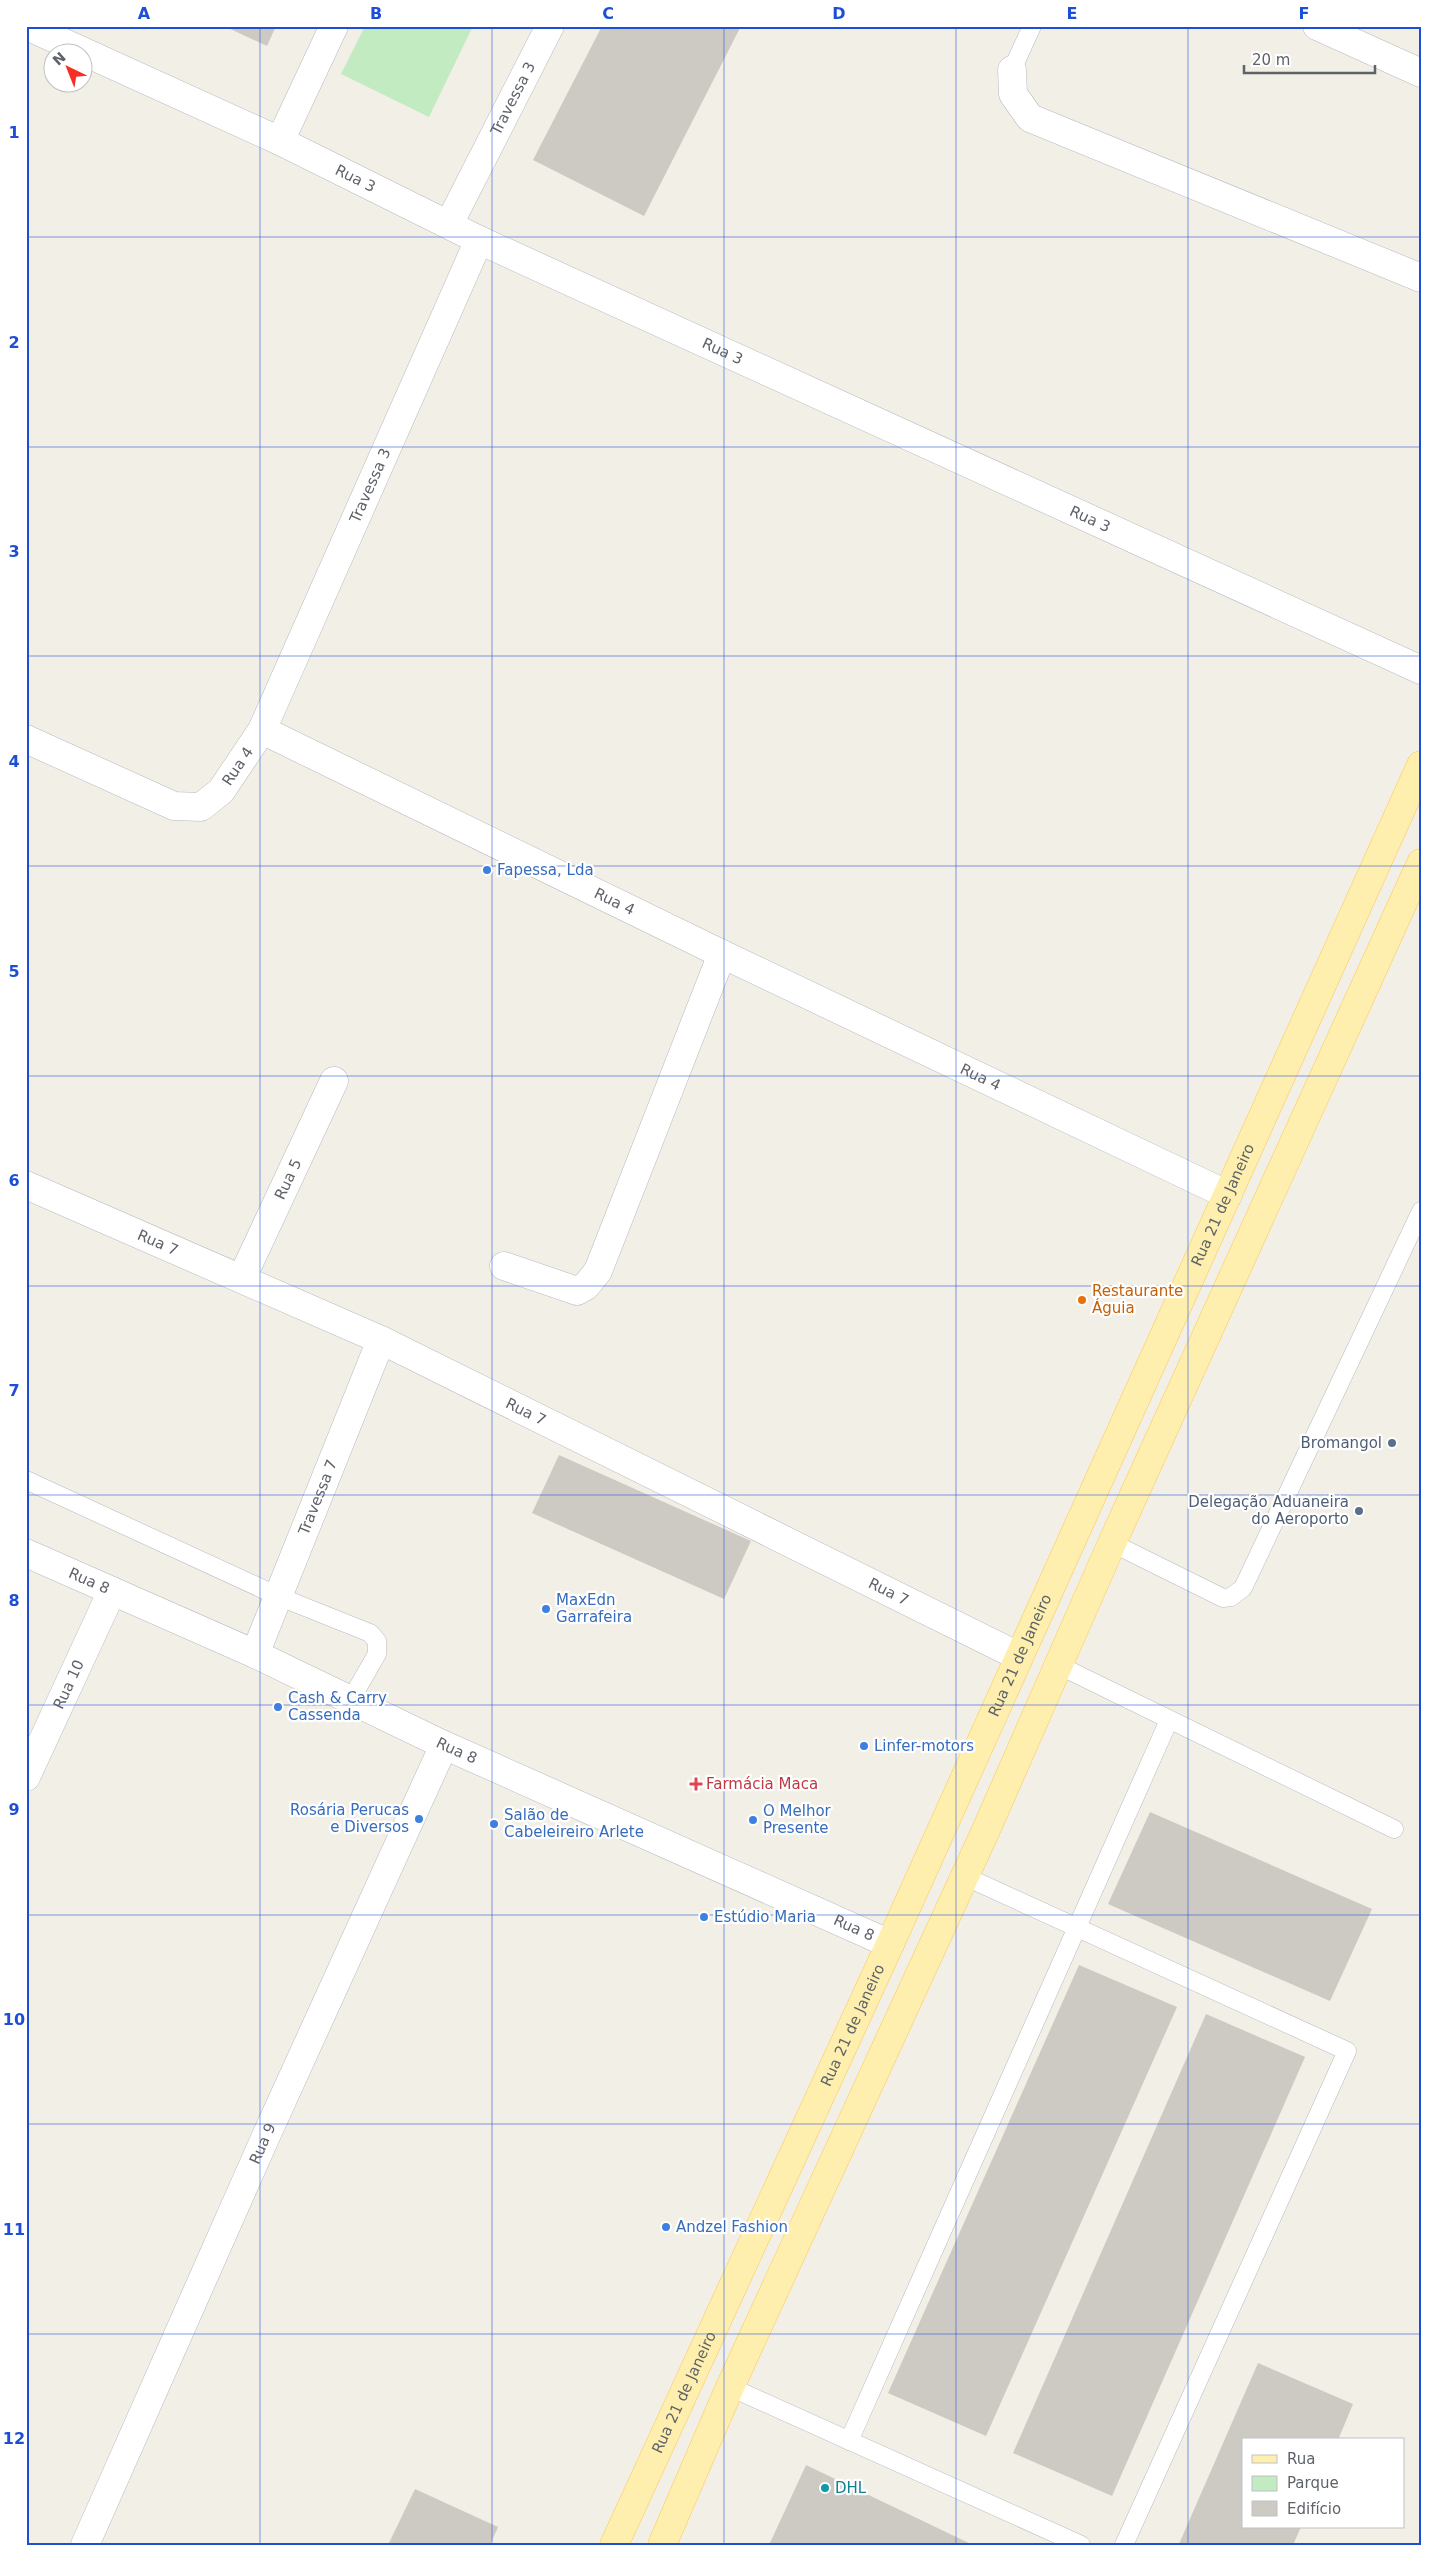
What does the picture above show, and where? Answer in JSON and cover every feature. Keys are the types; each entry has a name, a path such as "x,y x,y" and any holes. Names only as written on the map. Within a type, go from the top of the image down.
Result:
{"main road":[{"name":"Rua 21 de Janeiro","path":"614,2545 890,1944 1018,1656 1421,765"},
{"path":"662,2545 730,2387 964,1876 1112,1543 1421,863"}],"street":[{"path":"280,141 334,26"},
{"name":"Travessa 3","path":"449,224 550,26"},
{"path":"1318,26 1421,73"},
{"name":"Rua 3","path":"43,30 280,141 479,240 1421,670"},
{"path":"1012,70 1013,94 1030,118 1421,278"},
{"name":"Travessa 3","path":"262,730 479,240"},
{"name":"Rua 4","path":"26,740 174,806 201,807 220,791 262,730 722,954 1228,1195"},
{"path":"504,1266 577,1291 586,1286 598,1271 722,954"},
{"name":"Rua 5","path":"242,1278 334,1081"},
{"name":"Rua 7","path":"26,1186 382,1340 1018,1656"},
{"name":"Travessa 7","path":"255,1654 280,1597 382,1340"},
{"name":"Rua 8","path":"26,1553 255,1654 444,1745 890,1944"},
{"name":"Rua 10","path":"26,1777 112,1591"},
{"name":"Rua 9","path":"85,2545 266,2136 444,1745"}],"lane":[{"path":"1012,70 1032,26"},
{"path":"1112,1543 1223,1598 1231,1597 1243,1588 1421,1211"},
{"path":"26,1480 280,1597 370,1633 377,1641 377,1654 350,1701"},
{"path":"1058,1665 1394,1829"},
{"path":"849,2441 1169,1720"},
{"path":"964,1876 1347,2051 1124,2545"},
{"path":"730,2387 1081,2545"}],"green space":[{"path":"365,26 473,26 429,117 341,74"}],"building":[{"path":"224,26 276,26 267,46"},
{"path":"602,26 741,26 644,216 533,160"},
{"path":"559,1455 751,1541 724,1599 532,1513"},
{"path":"1150,1812 1372,1909 1330,2001 1108,1904"},
{"path":"1079,1965 1177,2007 986,2436 888,2393"},
{"path":"1206,2014 1305,2057 1112,2496 1013,2453"},
{"path":"1258,2363 1353,2404 1339,2438 1242,2438 1242,2528 1301,2528 1293,2545 1179,2544"},
{"name":"DHL","path":"806,2465 973,2545 769,2545"},
{"path":"415,2489 498,2527 490,2545 388,2545"}],"place":[{"name":"Fapessa, Lda","path":"487,870"},
{"name":"Restaurante Águia","path":"1082,1300"},
{"name":"Bromangol","path":"1392,1443"},
{"name":"Delegação Aduaneira do Aeroporto","path":"1359,1511"},
{"name":"MaxEdn Garrafeira","path":"546,1609"},
{"name":"Cash & Carry Cassenda","path":"278,1707"},
{"name":"Linfer-motors","path":"864,1746"},
{"name":"Farmácia Maca","path":"696,1784"},
{"name":"Rosária Perucas e Diversos","path":"419,1819"},
{"name":"O Melhor Presente","path":"753,1820"},
{"name":"Salão de Cabeleireiro Arlete","path":"494,1824"},
{"name":"Estúdio Maria","path":"704,1917"},
{"name":"Andzel Fashion","path":"666,2227"},
{"name":"DHL","path":"825,2488"}]}
